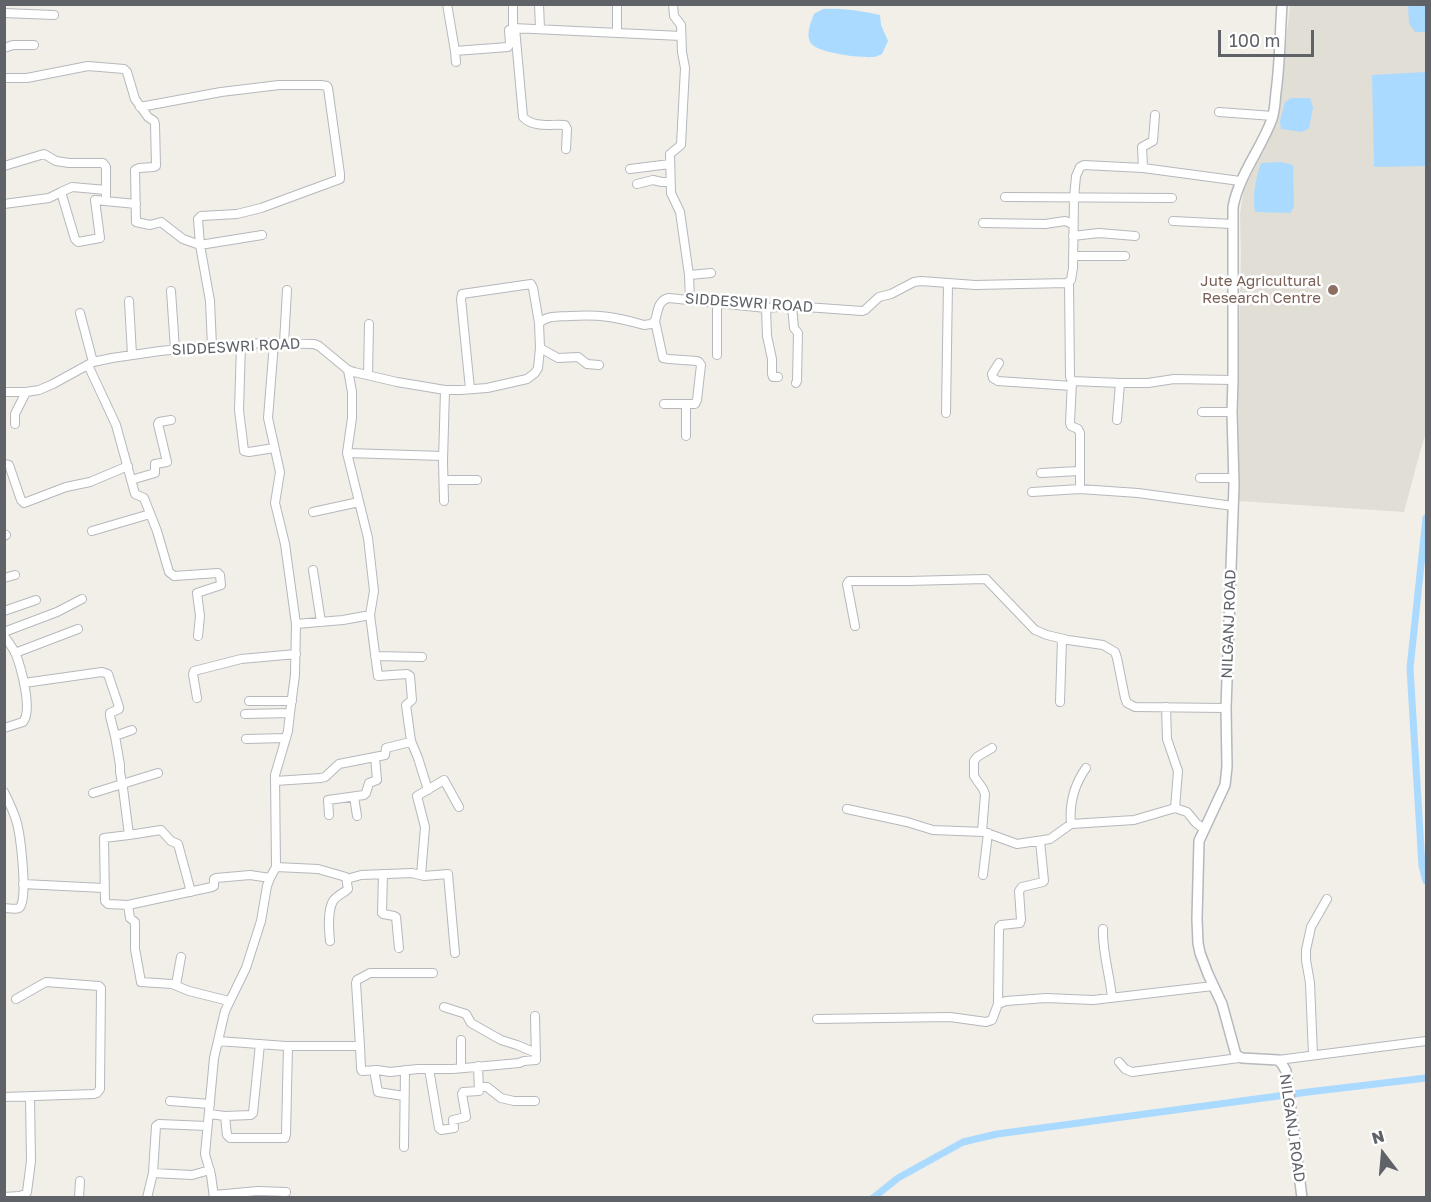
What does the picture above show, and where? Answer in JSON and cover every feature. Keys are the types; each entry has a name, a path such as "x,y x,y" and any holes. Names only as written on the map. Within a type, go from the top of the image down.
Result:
{"street":[{"path":"447,4 456,62"},
{"path":"513,4 523,117 532,124 565,125 567,129 566,149"},
{"path":"539,4 540,29"},
{"path":"617,4 617,33"},
{"path":"673,4 674,16 681,25 685,68 681,146 670,153 670,182 672,195 680,212 689,275 690,301"},
{"name":"NILGANJ ROAD","path":"1282,4 1279,76 1273,116 1268,130 1240,181 1233,207 1233,506 1226,775 1225,785 1199,841 1198,943 1204,964 1227,1019 1236,1056 1278,1060 1284,1066 1302,1197"},
{"path":"4,13 54,15"},
{"path":"454,51 506,48 510,43 509,30 514,28 681,36"},
{"path":"4,48 13,45 34,45"},
{"path":"4,78 27,78 88,66 124,69 127,72 133,96 154,122 156,164 154,167 136,169 136,222 150,225 161,222 182,238 200,245 262,235"},
{"path":"140,107 197,95 273,86 325,85 328,88 340,179 261,208 237,214 201,216 198,219 210,302 212,346"},
{"path":"1219,112 1273,116"},
{"path":"1143,168 1142,147 1153,141 1155,115"},
{"path":"4,166 42,154 57,161 69,163 104,163 106,201"},
{"path":"630,169 670,164"},
{"path":"1080,489 1080,430 1071,426 1070,423 1072,384 1069,282 1072,276 1076,176 1080,167 1084,165 1143,168 1240,181"},
{"path":"637,184 653,180 670,182"},
{"path":"4,204 51,197 72,187 106,190"},
{"path":"62,192 75,239 78,242 100,238 96,200 136,204"},
{"path":"1005,197 1172,198"},
{"path":"983,223 1045,224 1065,221 1073,224"},
{"path":"1173,221 1232,224"},
{"path":"1073,236 1099,233 1135,236"},
{"path":"1073,256 1125,256"},
{"path":"689,275 711,273"},
{"name":"SIDDESWRI ROAD","path":"655,321 659,304 669,298 766,308 792,306 862,311 879,297 921,281 975,285 1069,282"},
{"path":"946,413 948,283"},
{"name":"SIDDESWRI ROAD","path":"4,392 26,392 46,387 90,364 107,358 175,349 274,343 316,345 348,370 368,375 445,390 470,389 487,388 520,381 533,376 538,369 539,323 531,284 462,294 470,389"},
{"path":"284,343 287,290"},
{"path":"171,291 175,349"},
{"path":"129,301 132,355"},
{"path":"717,304 717,355"},
{"path":"792,306 794,328 798,335 796,383"},
{"path":"766,308 766,336 772,374 778,377"},
{"path":"80,313 90,364 116,425 135,494 144,498 159,535 167,569 171,575 218,573 220,575 221,585 197,593 200,622 198,636"},
{"path":"539,323 548,317 591,315 621,318 644,325 655,321 663,358 700,363 696,403 693,405 664,405"},
{"path":"368,375 369,324"},
{"path":"274,343 268,418 280,475 275,503 285,544 296,624 291,713 275,775 276,867 267,886 261,921 246,968 225,1011 214,1058 205,1154 214,1196 258,1191 286,1192"},
{"path":"241,344 240,410 243,449 244,452 249,452 274,448"},
{"path":"540,348 558,358 578,357 586,364 599,365"},
{"path":"999,363 992,374 993,378 998,381 1072,384 1148,383 1174,379 1233,380"},
{"path":"348,370 352,392 352,418 347,453 368,538 374,597 370,615 378,676 407,674 410,676 412,700 406,705 411,741 428,790"},
{"path":"1117,420 1120,383"},
{"path":"444,501 445,390"},
{"path":"15,424 15,414 26,392"},
{"path":"686,405 686,436"},
{"path":"1203,412 1232,412"},
{"path":"132,480 155,473 155,464 167,462 158,424 171,420"},
{"path":"347,453 443,456"},
{"path":"4,464 9,465 24,503 66,487 90,482 128,466"},
{"path":"1041,473 1079,471"},
{"path":"1200,478 1233,478"},
{"path":"444,480 477,480"},
{"path":"1032,492 1080,489 1148,494 1233,506"},
{"path":"313,512 359,502"},
{"path":"92,531 150,514"},
{"path":"313,570 321,622"},
{"path":"4,578 15,575"},
{"path":"855,626 847,584 849,580 916,581 983,578 988,580 1035,630 1062,639 1102,645 1115,652 1127,703 1135,707 1226,708"},
{"path":"4,728 26,719 27,708 24,683 15,652 4,634 82,599"},
{"path":"4,611 36,600"},
{"path":"296,624 370,615"},
{"path":"15,652 78,629"},
{"path":"1060,702 1062,639"},
{"path":"197,698 194,671 247,658 296,654"},
{"path":"375,656 422,657"},
{"path":"24,683 106,672 119,707 119,710 110,715 116,736 129,835"},
{"path":"249,702 292,701"},
{"path":"1166,708 1167,739 1178,769 1175,808"},
{"path":"244,714 291,713"},
{"path":"116,736 132,730"},
{"path":"246,739 286,738"},
{"path":"275,781 325,777 339,764 375,757 384,754 386,748 411,741"},
{"path":"983,875 985,794 973,774 974,761 992,748"},
{"path":"329,815 328,800 365,794 369,783 377,780 375,757"},
{"path":"1071,824 1072,798 1077,783 1086,768"},
{"path":"93,793 158,772"},
{"path":"421,875 425,827 418,795 444,780 459,807"},
{"path":"4,792 14,814 18,831 23,884 21,906 15,909 4,908"},
{"path":"354,797 357,816"},
{"path":"848,809 933,830 985,832 1017,844 1050,839 1071,824 1134,820 1175,808 1187,812 1204,829"},
{"path":"191,892 178,844 171,841 161,830 104,838 104,898 106,903 128,905 212,888 216,878 247,875 270,878"},
{"path":"817,1019 950,1017 987,1022 992,1020 998,1004 999,927 1020,923 1020,889 1044,881 1040,841"},
{"path":"276,867 318,869 344,875 347,879 349,887 332,903 329,923 330,941"},
{"path":"383,874 382,913 396,917 399,948"},
{"path":"347,879 361,875 448,874 455,953"},
{"path":"23,884 104,888"},
{"path":"1313,1055 1306,950 1311,927 1327,899"},
{"path":"128,905 130,918 135,922 135,949 142,983 168,983 229,1001"},
{"path":"1103,929 1112,998"},
{"path":"176,985 181,957"},
{"path":"433,973 370,973 357,980 361,1070 462,1068 535,1060 535,1016"},
{"path":"4,1097 99,1092 101,988 46,982 16,999"},
{"path":"998,1004 1022,1000 1093,1000 1213,986"},
{"path":"444,1007 465,1014 471,1023 502,1041 536,1053"},
{"path":"461,1040 462,1068"},
{"path":"218,1041 288,1046 360,1046"},
{"path":"1278,1060 1426,1041"},
{"path":"208,1114 225,1116 253,1113 260,1044"},
{"path":"225,1116 227,1135 230,1138 286,1137 288,1046"},
{"path":"1119,1062 1125,1070 1132,1072 1239,1058"},
{"path":"429,1069 440,1130 453,1128 453,1120 466,1118 462,1093 478,1092 478,1066"},
{"path":"374,1070 378,1092 404,1096"},
{"path":"404,1147 405,1070"},
{"path":"479,1088 487,1087 499,1097 512,1101 535,1101"},
{"path":"4,1197 26,1196 31,1161 30,1097"},
{"path":"170,1101 210,1104"},
{"path":"147,1197 153,1173 156,1126 159,1124 207,1126"},
{"path":"153,1173 192,1175 210,1170"},
{"path":"79,1197 80,1181"}],"shaded area":[{"name":"Jute Agricultural Research Centre","path":"1290,5 1426,5 1426,433 1404,512 1239,501 1240,214 1244,189 1278,119"}],"water":[{"path":"1408,5 1426,5 1426,32 1415,32 1409,23"},
{"path":"823,9 852,10 880,15 881,25 888,41 882,54 873,57 849,56 814,46 809,39 809,28 814,14"},
{"path":"1426,72 1426,166 1374,167 1372,75"},
{"path":"1291,98 1310,98 1313,107 1309,128 1302,132 1281,129 1280,121 1285,102"},
{"path":"1281,162 1293,165 1294,207 1290,213 1255,212 1255,187 1261,163"}],"waterway":[{"path":"1426,518 1410,668 1422,866 1426,881"},
{"path":"873,1198 898,1178 963,1142 997,1134 1426,1078"}],"place":[{"name":"Jute Agricultural Research Centre","path":"1333,290"}]}
